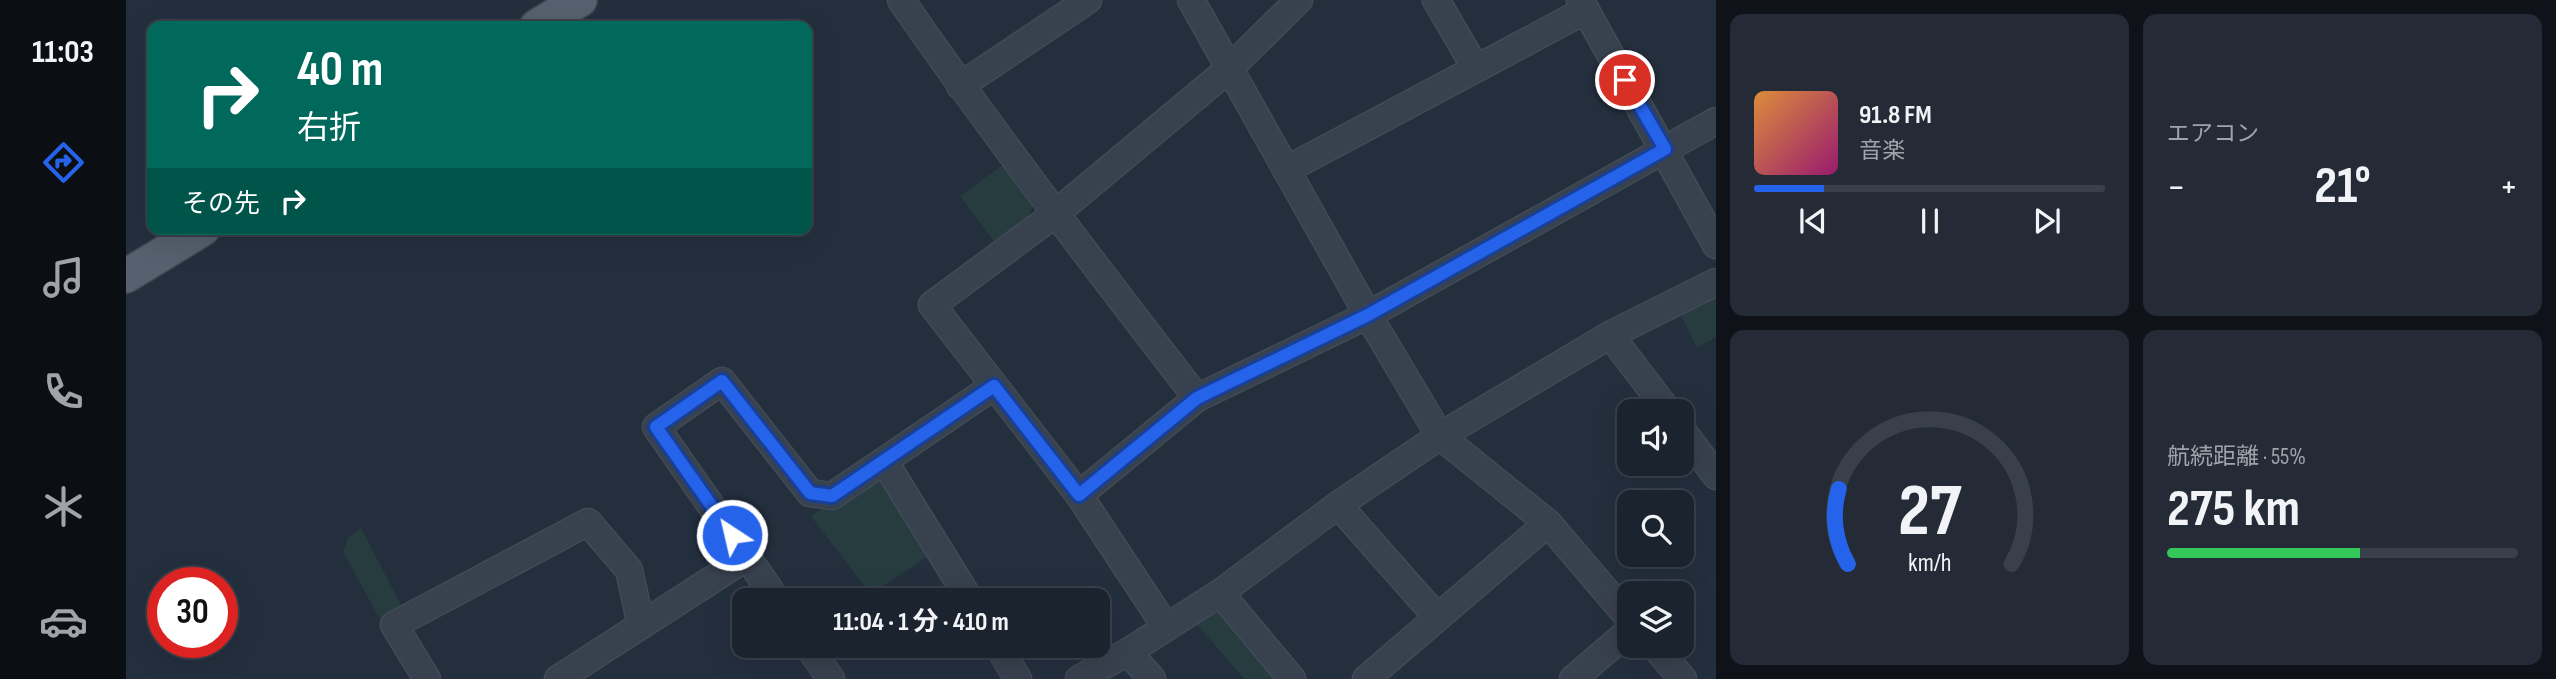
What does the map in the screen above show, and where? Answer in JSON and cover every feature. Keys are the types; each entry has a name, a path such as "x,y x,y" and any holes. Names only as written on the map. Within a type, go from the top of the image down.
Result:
{"main road":[{"path":"545,21 580,0"},
{"path":"126,276 193,235"}],"street":[{"path":"901,0 960,86 1055,214 1197,398"},
{"path":"960,86 1088,0"},
{"path":"1191,0 1368,315 1440,436 1548,523 1617,604"},
{"path":"1166,626 1079,495 932,305 1055,214 1230,68 1298,0"},
{"path":"1436,0 1475,67"},
{"path":"1286,170 1583,5 1716,245"},
{"path":"1079,495 1197,398 1368,315 1716,121"},
{"path":"1079,679 1128,652 1220,593 1338,505 1440,436 1611,335 1716,282"},
{"path":"1611,335 1659,399"},
{"path":"769,588 656,427 722,381 810,493 832,496 994,386"},
{"path":"1694,446 1716,476"},
{"path":"884,461 963,588"},
{"path":"1338,505 1437,617"},
{"path":"428,679 394,625 588,522 629,570 641,625"},
{"path":"1366,679 1548,523"},
{"path":"558,679 747,557"},
{"path":"1220,593 1292,679"},
{"path":"1573,679 1617,641"},
{"path":"1128,652 1152,679"},
{"path":"816,658 831,679"},
{"path":"1005,658 1018,679"},
{"path":"1665,658 1683,679"}],"green space":[{"path":"1004,164 1033,205 1026,224 998,247 960,196"},
{"path":"1716,295 1716,337 1697,348 1680,313"},
{"path":"866,480 884,482 929,555 881,588 866,588 811,516"},
{"path":"361,528 402,607 380,619 343,552 348,538"},
{"path":"1207,613 1225,614 1281,679 1244,679 1195,622"}],"route":[{"path":"732,535 656,427 722,381 810,493 832,496 994,386 1079,495 1197,398 1368,315 1665,149 1625,80"}]}
